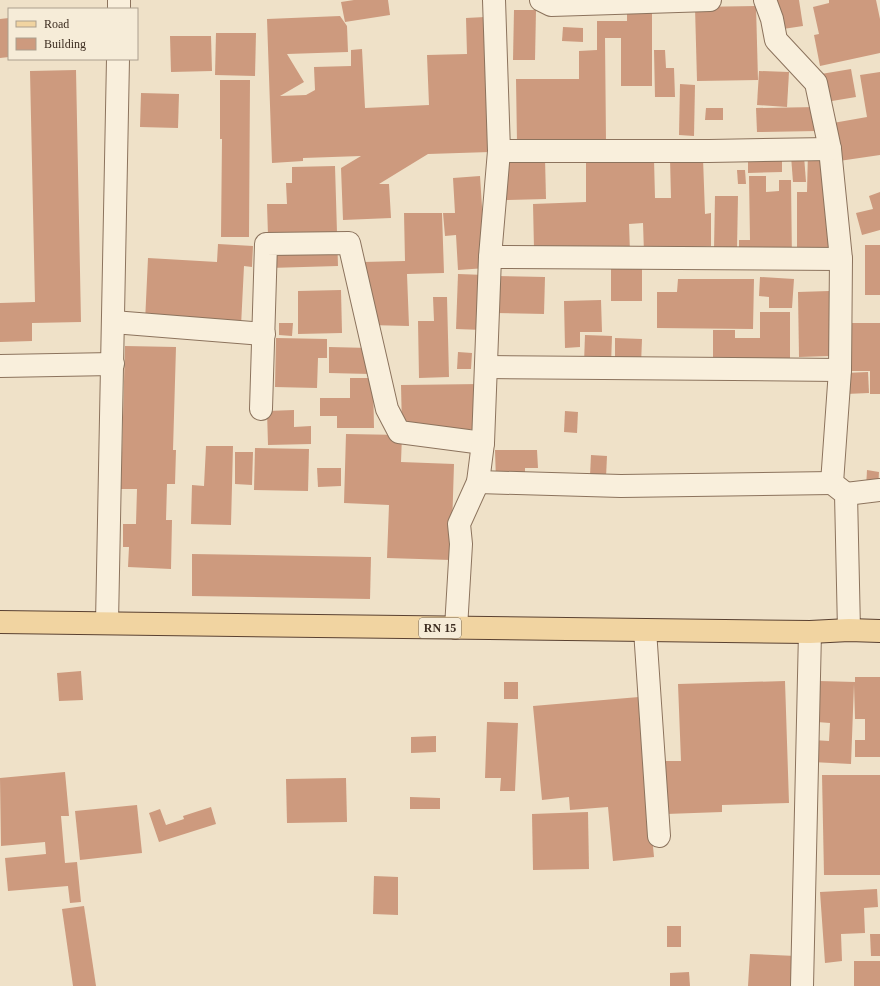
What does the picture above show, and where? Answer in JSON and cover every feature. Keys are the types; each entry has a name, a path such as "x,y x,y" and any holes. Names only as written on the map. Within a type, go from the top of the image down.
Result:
{"main road":[{"name":"RN 15","path":"0,622 810,632 849,630 880,631"}],"street":[{"path":"456,628 461,544 459,524 478,482 483,443 490,257 499,151 494,0"},
{"path":"541,0 551,5 710,0"},
{"path":"765,0 772,19 776,40 816,83 830,149 841,259 839,488 849,630"},
{"path":"107,623 118,60"},
{"path":"499,151 709,151 830,149"},
{"path":"261,409 266,244 349,243 388,409 399,432 483,443"},
{"path":"490,257 841,259"},
{"path":"113,322 264,334"},
{"path":"0,366 113,364"},
{"path":"486,367 840,370"},
{"path":"478,482 880,490"},
{"path":"645,630 659,836"},
{"path":"802,986 810,632"}],"building":[{"path":"354,0 388,0 390,15 345,22 341,2"},
{"path":"777,0 799,0 803,26 783,29"},
{"path":"829,0 876,0 880,19 880,53 820,66 814,35 819,34 813,7 829,3"},
{"path":"756,6 758,80 697,81 695,7"},
{"path":"514,10 536,10 535,60 513,60"},
{"path":"627,13 652,13 652,86 621,86 621,38 605,38 606,142 517,143 516,79 579,79 579,51 597,50 597,21 627,21"},
{"path":"340,16 347,26 348,52 287,54 304,82 280,96 306,95 315,90 314,67 351,66 351,50 362,49 365,108 429,105 427,55 467,54 466,18 485,17 490,152 428,154 379,184 389,184 391,218 343,220 341,168 361,156 303,158 303,161 272,163 267,19"},
{"path":"8,18 8,57 0,58 0,19"},
{"path":"563,27 583,28 583,42 562,41"},
{"path":"216,33 256,33 255,76 215,75"},
{"path":"170,36 211,36 212,71 171,72"},
{"path":"654,50 665,50 666,68 674,68 675,97 655,97"},
{"path":"851,69 856,97 826,102 821,74"},
{"path":"76,70 81,322 32,323 32,341 0,342 0,303 35,302 30,71"},
{"path":"759,71 789,72 787,107 757,105"},
{"path":"880,72 880,155 839,161 833,123 867,117 860,75"},
{"path":"220,80 250,80 249,237 221,237 222,139 220,139"},
{"path":"680,84 695,85 694,136 679,135"},
{"path":"141,93 179,94 178,128 140,127"},
{"path":"817,107 817,131 757,132 756,108"},
{"path":"706,108 723,108 723,120 705,120"},
{"path":"782,151 782,172 748,173 748,152"},
{"path":"808,151 828,151 828,258 797,257 797,192 807,192"},
{"path":"791,156 804,156 806,182 793,182"},
{"path":"545,158 546,199 505,200 504,160"},
{"path":"670,158 703,158 705,214 711,213 711,246 682,247 644,253 643,223 629,224 630,253 534,249 533,204 586,202 586,161 654,159 655,198 671,198"},
{"path":"335,166 338,266 269,268 267,204 287,204 286,183 292,183 292,167"},
{"path":"737,170 745,170 746,184 738,184"},
{"path":"480,176 486,268 458,270 456,235 445,236 443,213 455,213 453,178"},
{"path":"749,176 766,176 766,192 779,191 779,180 791,180 792,262 739,255 739,240 750,240"},
{"path":"880,192 880,230 862,235 856,213 873,209 869,196"},
{"path":"715,196 738,196 737,249 714,249"},
{"path":"404,213 442,213 444,273 407,274 409,326 369,325 363,262 405,261"},
{"path":"218,244 253,246 252,267 244,266 241,326 145,322 148,258 217,262"},
{"path":"865,245 880,245 880,295 865,295"},
{"path":"611,262 642,262 642,301 611,301"},
{"path":"458,274 485,275 483,330 456,329"},
{"path":"495,276 545,277 544,314 495,313"},
{"path":"760,277 794,279 792,308 769,308 769,297 759,296"},
{"path":"678,279 754,279 753,329 657,328 657,292 677,292"},
{"path":"341,290 342,333 298,334 298,291"},
{"path":"829,291 831,356 799,357 798,292"},
{"path":"433,297 447,297 449,377 419,378 418,321 434,321"},
{"path":"601,300 602,332 580,332 580,347 565,348 564,301"},
{"path":"760,312 790,312 790,369 713,369 713,330 735,330 735,338 760,338"},
{"path":"279,323 293,323 292,336 279,335"},
{"path":"845,323 880,323 880,394 870,394 870,371 845,371"},
{"path":"585,335 612,336 611,365 584,363"},
{"path":"276,338 327,339 327,358 318,358 317,388 275,387"},
{"path":"615,338 642,339 641,365 615,364"},
{"path":"125,346 176,347 173,450 176,450 175,484 167,484 166,520 172,520 171,569 128,567 129,547 123,547 123,524 136,524 137,489 121,489"},
{"path":"329,347 370,348 370,374 329,373"},
{"path":"458,352 472,353 471,369 457,369"},
{"path":"868,372 869,393 846,394 845,373"},
{"path":"350,378 373,378 374,428 337,428 337,416 320,416 320,398 350,398"},
{"path":"481,384 481,429 402,429 401,385"},
{"path":"294,410 294,427 311,426 311,444 268,445 267,411"},
{"path":"565,411 578,412 577,433 564,432"},
{"path":"346,434 402,435 401,462 454,464 451,560 387,558 389,505 344,503"},
{"path":"206,446 233,446 231,525 191,524 192,485 204,486"},
{"path":"255,448 309,449 308,491 254,490"},
{"path":"495,450 537,450 538,468 525,468 525,480 496,481"},
{"path":"235,452 253,452 252,485 235,484"},
{"path":"591,455 607,456 606,477 590,476"},
{"path":"317,468 341,468 341,486 318,487"},
{"path":"867,470 879,472 878,490 866,489"},
{"path":"192,554 371,557 370,599 192,596"},
{"path":"81,671 83,700 59,701 57,673"},
{"path":"855,677 880,677 880,757 855,757 855,740 865,740 865,719 855,719 854,684 851,764 812,762 813,740 829,741 830,723 817,722 819,681 855,682"},
{"path":"785,681 789,803 722,805 722,812 666,814 663,761 681,761 678,684"},
{"path":"504,682 518,682 518,699 504,699"},
{"path":"639,697 654,857 613,861 608,807 570,810 569,797 542,800 533,706"},
{"path":"487,722 518,723 515,791 500,791 501,778 485,778"},
{"path":"436,736 436,752 411,753 411,737"},
{"path":"65,772 69,816 61,816 65,863 77,862 81,902 70,903 68,886 8,891 5,858 46,854 45,842 1,846 0,778"},
{"path":"822,775 880,775 880,875 824,875"},
{"path":"346,778 347,822 287,823 286,779"},
{"path":"410,797 440,798 440,809 410,809"},
{"path":"137,805 142,853 80,860 75,811"},
{"path":"211,807 216,824 159,842 149,813 160,809 166,825 184,819 183,816"},
{"path":"588,812 589,869 533,870 532,814"},
{"path":"374,876 398,877 398,915 373,914"},
{"path":"877,889 878,907 864,908 865,933 841,934 842,961 825,963 820,892"},
{"path":"84,906 96,986 73,986 62,909"},
{"path":"667,926 681,926 681,947 667,947"},
{"path":"870,934 880,934 880,956 871,956"},
{"path":"750,954 796,956 794,986 748,986"},
{"path":"854,961 880,961 880,986 854,986"},
{"path":"689,972 690,986 670,986 670,973"}]}
